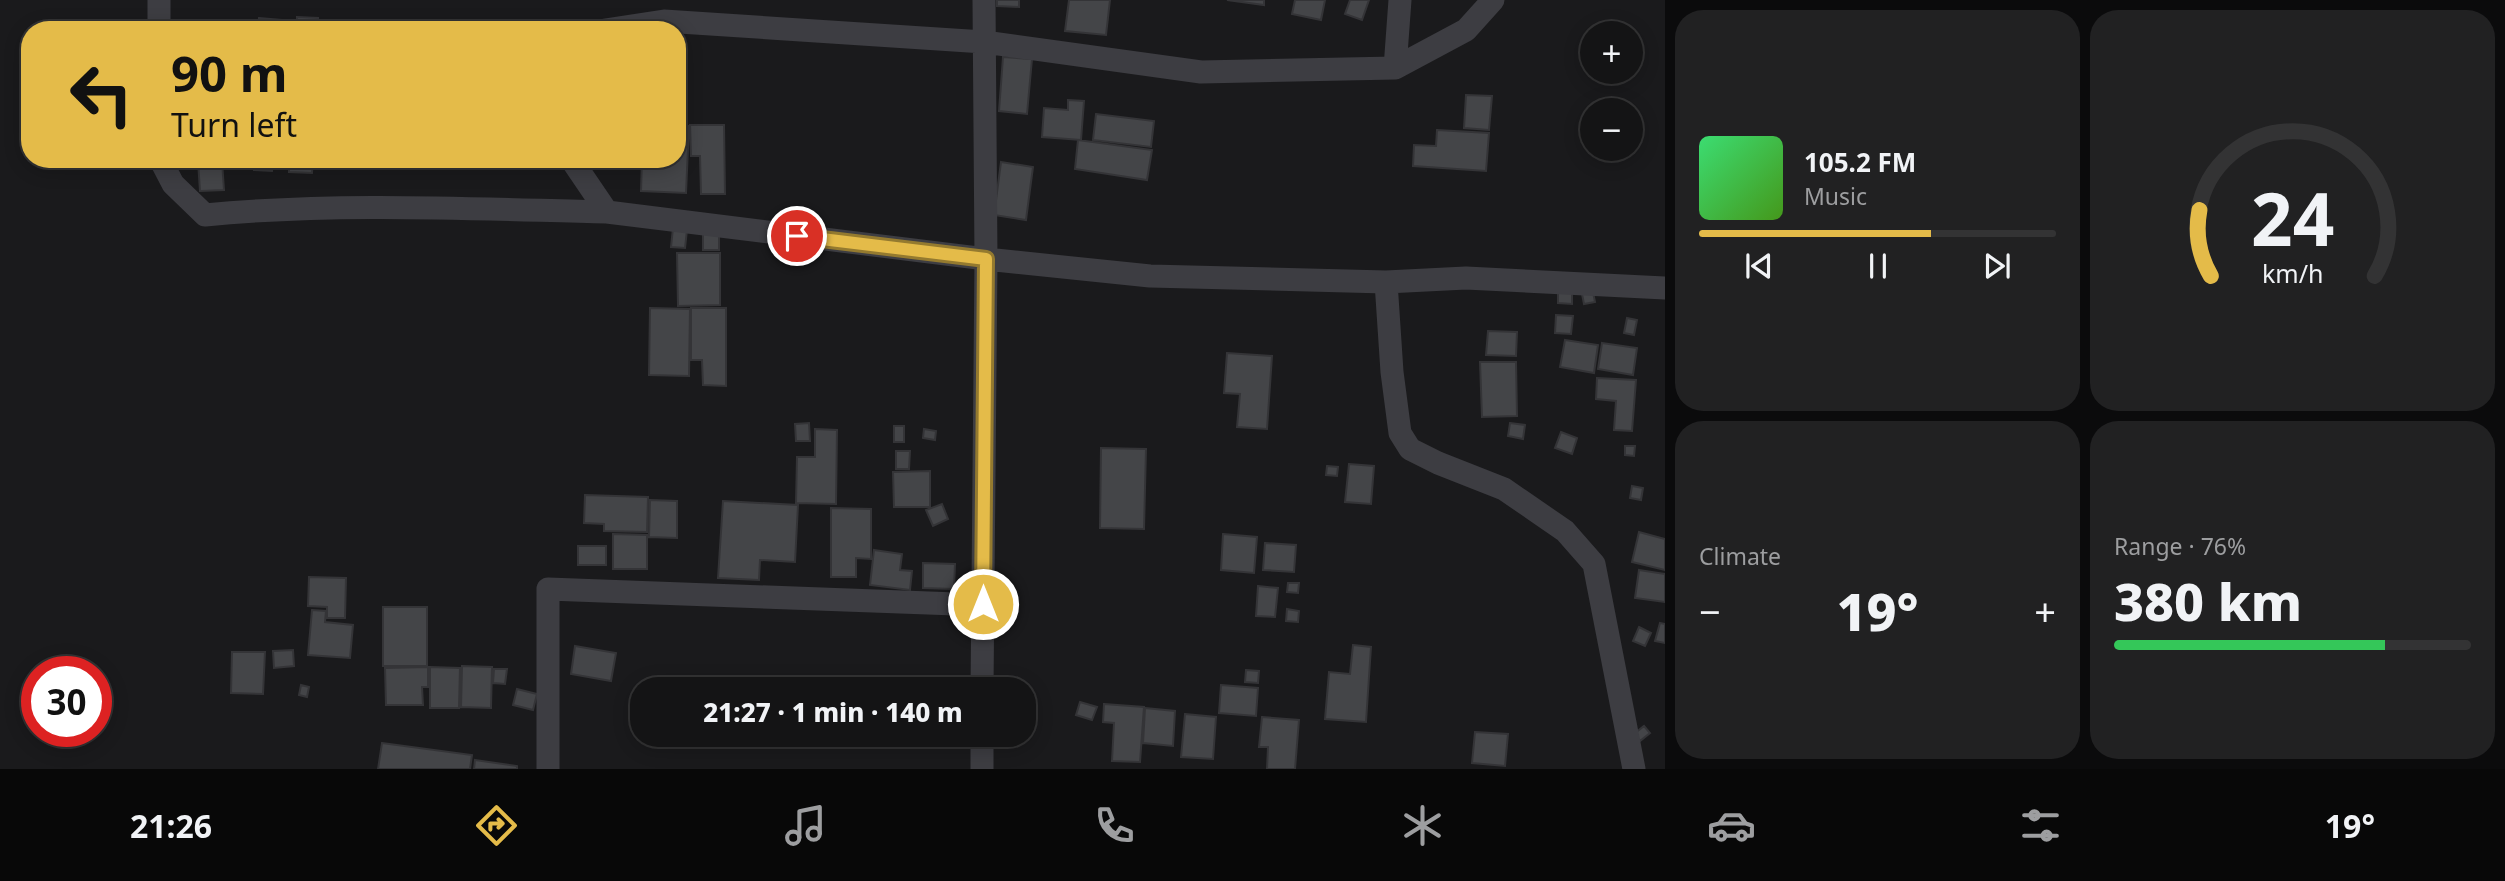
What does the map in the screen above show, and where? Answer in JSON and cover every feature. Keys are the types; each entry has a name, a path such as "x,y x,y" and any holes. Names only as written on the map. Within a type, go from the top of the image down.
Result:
{"street":[{"path":"159,0 159,21"},
{"path":"982,677 986,259 984,0"},
{"path":"1395,68 1400,0"},
{"path":"686,22 984,42 1201,72 1395,68 1466,30 1493,0"},
{"path":"165,168 173,184 205,215 252,210 400,207 607,212 986,259 1150,276 1385,282 1466,278 1665,288"},
{"path":"577,168 607,212"},
{"path":"1385,282 1400,433 1410,449 1504,489 1565,531 1594,564 1634,769"},
{"path":"548,769 548,589 983,604"},
{"path":"982,747 982,769"}],"building":[{"path":"997,0 1019,0 1019,7 997,6"},
{"path":"1069,0 1110,0 1106,35 1065,31"},
{"path":"1227,0 1264,0 1264,5"},
{"path":"1295,0 1325,0 1321,20 1292,14"},
{"path":"1350,0 1369,0 1362,20 1345,14"},
{"path":"297,17 318,18 318,21 297,21"},
{"path":"259,18 281,20 281,21 259,21"},
{"path":"1003,57 1032,59 1027,114 999,111"},
{"path":"1466,95 1492,96 1489,130 1464,128"},
{"path":"1068,100 1084,101 1081,140 1042,137 1044,108 1068,110"},
{"path":"1096,114 1154,121 1151,147 1093,140"},
{"path":"690,125 724,125 725,194 701,194 700,156 691,156"},
{"path":"686,126 689,126 686,193 641,191 642,168 686,168"},
{"path":"1437,130 1489,133 1486,171 1413,166 1414,145 1436,146"},
{"path":"1078,140 1152,150 1147,180 1075,169"},
{"path":"1001,162 1033,167 1026,220 994,215"},
{"path":"198,168 222,168 224,190 200,191"},
{"path":"254,168 272,168 272,171"},
{"path":"289,168 312,168 312,173 289,172"},
{"path":"673,228 687,230 685,248 671,247"},
{"path":"703,232 719,232 719,250 703,250"},
{"path":"677,253 720,253 720,305 678,306"},
{"path":"1558,289 1572,291 1572,304 1558,303"},
{"path":"1593,292 1595,302 1584,304 1582,294"},
{"path":"650,308 690,309 689,376 649,375"},
{"path":"691,308 726,308 726,386 703,385 702,360 691,360"},
{"path":"1556,315 1573,316 1571,334 1555,333"},
{"path":"1627,318 1637,320 1634,335 1624,333"},
{"path":"1488,331 1517,332 1516,356 1486,355"},
{"path":"1565,340 1598,345 1594,373 1560,367"},
{"path":"1602,343 1637,348 1633,375 1598,369"},
{"path":"1227,353 1272,356 1267,429 1237,427 1240,394 1224,393"},
{"path":"1480,362 1516,362 1517,416 1482,417"},
{"path":"1597,378 1636,380 1632,431 1614,430 1616,401 1596,399"},
{"path":"809,423 810,441 796,441 795,424"},
{"path":"1510,423 1525,425 1523,439 1508,436"},
{"path":"894,426 904,426 904,442 894,442"},
{"path":"815,429 837,430 836,504 796,503 797,457 815,457"},
{"path":"924,429 936,431 935,440 923,438"},
{"path":"1561,432 1577,438 1572,454 1555,448"},
{"path":"1625,446 1635,446 1634,456 1625,455"},
{"path":"1101,448 1146,449 1144,529 1100,528"},
{"path":"896,451 910,451 909,469 896,469"},
{"path":"1349,464 1374,466 1371,504 1345,502"},
{"path":"1327,466 1338,467 1337,476 1326,475"},
{"path":"930,471 930,507 894,507 893,472"},
{"path":"1632,486 1643,488 1641,500 1630,498"},
{"path":"585,495 648,497 647,532 604,531 604,524 584,523"},
{"path":"650,500 677,501 677,538 649,537"},
{"path":"723,501 798,505 795,562 760,560 759,580 718,578"},
{"path":"942,504 948,519 933,526 926,510"},
{"path":"831,508 871,509 871,559 856,558 856,577 831,577"},
{"path":"1639,532 1665,539 1665,570 1632,562"},
{"path":"613,534 647,535 647,569 613,569"},
{"path":"1223,534 1257,537 1254,573 1221,570"},
{"path":"1265,543 1296,545 1294,572 1263,570"},
{"path":"578,546 606,546 606,565 578,565"},
{"path":"874,550 902,554 900,570 912,571 910,590 870,585"},
{"path":"923,563 955,564 954,589 923,588"},
{"path":"1639,570 1665,574 1665,602 1635,598"},
{"path":"309,577 346,578 345,618 327,618 327,607 308,606"},
{"path":"1288,583 1299,583 1298,593 1287,592"},
{"path":"1258,586 1278,588 1275,617 1256,616"},
{"path":"383,607 427,607 427,666 383,666"},
{"path":"1287,609 1299,611 1298,622 1286,621"},
{"path":"312,610 326,611 325,622 353,625 350,658 308,655"},
{"path":"1660,623 1665,624 1665,643 1655,641"},
{"path":"1639,627 1651,633 1645,646 1633,641"},
{"path":"1353,645 1371,647 1366,722 1325,719 1329,672 1350,674"},
{"path":"575,646 616,653 611,681 571,674"},
{"path":"293,650 294,666 274,668 273,651"},
{"path":"232,652 265,652 263,694 231,693"},
{"path":"462,666 492,667 491,708 461,707"},
{"path":"428,667 428,687 422,687 423,705 386,705 385,668"},
{"path":"430,667 460,668 459,708 430,708"},
{"path":"494,669 507,669 505,684 493,683"},
{"path":"1246,670 1259,671 1258,683 1245,682"},
{"path":"301,685 309,687 307,697 299,695"},
{"path":"1221,685 1258,688 1256,716 1219,713"},
{"path":"517,689 537,694 533,710 513,705"},
{"path":"1080,702 1097,707 1092,720 1076,715"},
{"path":"1104,704 1144,707 1140,762 1112,761 1114,723 1103,722"},
{"path":"1145,708 1175,711 1173,746 1143,743"},
{"path":"1185,714 1216,717 1213,759 1181,757"},
{"path":"1262,717 1299,720 1295,769 1267,769 1268,747 1259,747"},
{"path":"1644,726 1650,733 1640,741 1634,734"},
{"path":"1475,732 1508,734 1505,766 1472,763"},
{"path":"382,743 472,755 470,769 378,769"},
{"path":"475,760 517,766 517,769 474,769"}],"route":[{"path":"797,236 986,259 983,604"}]}
